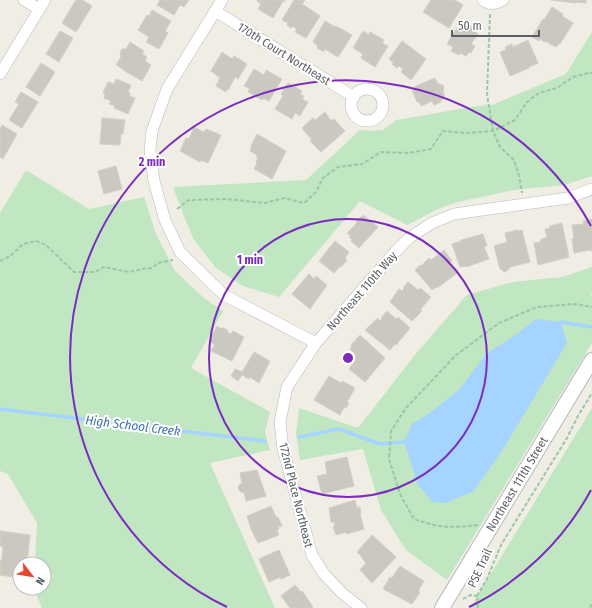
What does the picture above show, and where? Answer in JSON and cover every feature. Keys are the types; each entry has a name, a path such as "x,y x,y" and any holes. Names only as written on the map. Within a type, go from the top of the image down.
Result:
{"street":[{"path":"0,74 42,5 24,0"},
{"path":"222,0 167,89 159,110 152,131 150,150 154,181 165,220 180,252 224,295 316,344"},
{"path":"483,0 494,4 503,0"},
{"name":"170th Court Northeast","path":"215,11 354,97"},
{"name":"Northeast 110th Way","path":"287,387 316,344 395,252 409,238 432,223 454,214 568,198 592,189"},
{"name":"Northeast 111th Street","path":"442,608 592,360"},
{"name":"172nd Place Northeast","path":"287,387 280,422 283,449 312,555 324,574 342,593 361,608"}],"path":[{"path":"490,13 487,94 493,131 500,147 514,160 519,176 524,204"},
{"path":"177,209 189,200 226,200 265,203 284,198 304,203 316,192 323,178 338,167 362,164 381,152 408,153 431,150 443,131 465,133 493,131 515,120 527,102 538,93 557,88 573,78 592,73"},
{"path":"0,260 10,256 23,244 36,241 46,245 74,272 95,272 104,267 129,272 152,268 158,263 173,260"},
{"path":"482,524 455,527 433,526 414,519 400,494 390,458 391,431 406,408 456,356 499,323 537,307 575,304 592,307"},
{"name":"PSE Trail","path":"478,608 477,596 487,579 501,545 567,438 592,393"},
{"path":"461,602 464,598 470,595 477,596"},
{"path":"590,608 592,604"}],"green space":[{"path":"592,32 592,176 564,185 514,190 458,202 438,209 407,225 360,201 279,297 243,286 216,268 194,240 173,187 306,180 360,130 383,130 396,120 492,105 566,74"},
{"path":"26,170 89,209 144,197 156,234 175,271 204,298 223,311 191,368 270,412 265,432 270,450 210,463 275,608 42,608 37,596 52,596 52,556 35,556 37,523 8,474 0,471 0,213"},
{"path":"592,267 592,343 447,580 406,550 381,510 363,449 300,460 296,433 299,408 358,428 414,356 467,295 513,282 562,277"},
{"path":"592,408 592,608 470,608"}],"water":[{"path":"536,319 561,322 567,343 505,446 474,491 446,503 433,502 418,485 404,442 412,424 430,413 460,389 486,354 516,335"}],"building":[{"path":"76,0 82,0 92,6 76,32 62,23"},
{"path":"160,0 189,0 184,7 180,5 174,15 157,5"},
{"path":"257,0 285,0 273,18 258,9 261,4"},
{"path":"294,0 305,0 302,4 320,16 306,38 295,32 297,29 292,26 291,28 287,25 288,23 282,20"},
{"path":"431,0 455,0 463,5 449,28 423,12"},
{"path":"551,0 586,0 586,3 576,3"},
{"path":"552,7 573,23 560,44 559,43 556,47 545,41 540,39 539,41 532,37"},
{"path":"152,10 171,21 165,31 168,33 159,49 146,42 149,37 138,30 147,15 149,16"},
{"path":"325,21 352,35 338,57 325,49 324,52 317,48 318,46 313,42"},
{"path":"461,21 475,29 474,31 478,34 471,44 475,46 471,53 469,52 466,56 460,53 459,55 451,51 453,47 447,44"},
{"path":"60,31 73,38 59,62 46,54"},
{"path":"363,31 369,35 370,32 384,40 382,43 388,46 375,67 361,58 363,54 353,48"},
{"path":"528,40 538,63 510,76 500,52 506,50 505,47 512,44 513,47"},
{"path":"402,41 426,59 411,80 401,72 403,69 399,66 397,68 389,59"},
{"path":"130,42 144,51 142,54 147,57 145,61 151,65 142,81 116,65 121,57 120,53 122,49 126,49"},
{"path":"222,52 232,59 234,56 247,64 238,79 235,77 226,92 216,86 220,78 211,71"},
{"path":"41,63 55,72 40,96 26,87"},
{"path":"254,69 264,75 266,70 282,79 269,101 263,98 262,100 248,92 250,89 244,86"},
{"path":"435,78 438,84 443,85 445,98 441,100 441,102 434,105 432,101 421,106 419,102 417,102 412,90 415,89 414,87"},
{"path":"116,79 131,85 128,92 130,93 129,96 135,98 128,114 114,108 115,106 109,104 111,101 104,98 105,94 103,93 108,82 114,84"},
{"path":"288,83 302,91 300,94 304,96 302,99 308,102 300,116 295,113 292,119 275,109 283,96 281,94"},
{"path":"21,92 38,102 22,128 9,120 19,104 15,102"},
{"path":"325,112 331,121 334,119 345,131 321,152 310,141 312,140 302,128 313,118 315,120"},
{"path":"102,118 125,120 120,145 100,144"},
{"path":"2,125 17,134 3,159 0,157 0,129"},
{"path":"194,127 204,132 206,129 221,135 208,163 201,160 200,162 180,151 186,138 189,139"},
{"path":"257,134 286,151 272,179 254,169 258,158 256,157 257,155 250,151"},
{"path":"116,166 122,189 104,194 98,171"},
{"path":"363,215 378,227 359,248 351,241 352,240 349,237 351,236 347,233"},
{"path":"592,219 592,251 590,250 574,253 572,225 584,224 583,221"},
{"path":"562,223 569,257 538,265 534,243 541,242 540,240 547,237 545,229"},
{"path":"522,230 530,262 510,267 504,272 500,269 494,246 507,242 505,233"},
{"path":"483,234 487,246 484,247 489,259 466,267 460,267 452,244"},
{"path":"335,241 349,252 345,258 347,260 334,273 319,261"},
{"path":"444,250 452,261 449,263 457,273 432,290 415,270 429,258 431,260"},
{"path":"309,274 314,279 316,276 327,285 310,309 292,294"},
{"path":"408,282 418,290 420,288 431,297 420,310 422,311 412,321 390,302 399,289 402,291"},
{"path":"387,311 396,319 398,317 410,328 390,350 365,330 378,318 380,321"},
{"path":"217,326 228,330 227,332 231,334 233,331 244,337 232,361 211,351 215,345 209,341"},
{"path":"360,335 385,358 365,382 349,369 354,362 353,361 356,355 350,349 352,346 351,345"},
{"path":"254,352 270,361 259,383 250,377 249,379 242,375 238,381 231,376 235,369 242,372"},
{"path":"329,376 341,383 342,381 355,388 347,402 349,403 346,408 344,407 340,415 314,400"},
{"path":"347,457 354,486 322,494 317,476 327,474 325,462"},
{"path":"257,470 266,496 246,501 244,492 242,493 238,487 242,484 240,473"},
{"path":"355,500 357,508 360,507 360,514 364,529 347,534 346,532 336,535 333,526 335,526 334,522 331,522 329,508"},
{"path":"271,506 282,526 278,527 279,529 277,530 279,535 258,543 251,529 247,516"},
{"path":"0,531 30,535 28,556 12,556 12,577 0,575 0,560 2,560 3,547 0,546"},
{"path":"372,535 396,557 372,583 360,570 366,563 357,552"},
{"path":"279,550 290,575 281,579 280,577 269,582 259,559"},
{"path":"400,566 424,581 418,591 420,592 412,604 383,589 390,577 392,578"},
{"path":"295,585 301,592 302,591 313,607 312,608 290,608 281,596"}],"waterway":[{"name":"High School Creek","path":"561,322 592,327"},
{"name":"High School Creek","path":"0,409 265,441"},
{"name":"High School Creek","path":"299,437 339,429 380,444 404,442"}]}
